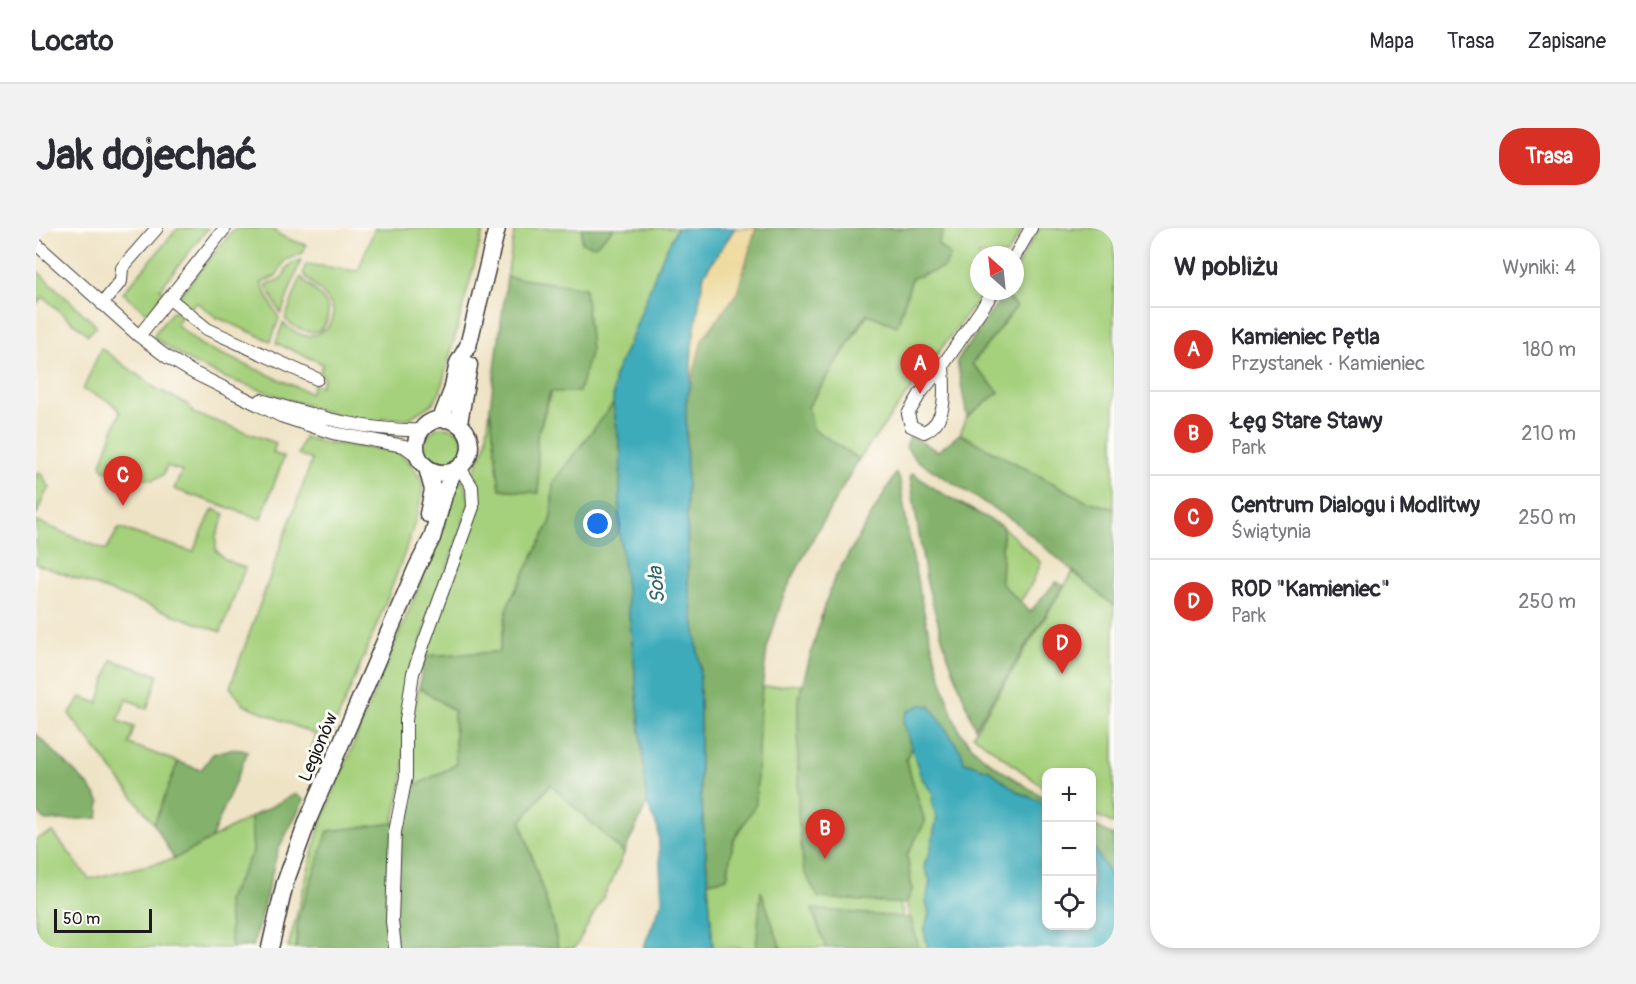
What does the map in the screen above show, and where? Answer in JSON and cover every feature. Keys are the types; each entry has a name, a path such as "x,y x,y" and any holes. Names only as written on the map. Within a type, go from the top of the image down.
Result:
{"main road":[{"path":"441,419 452,392 458,363 468,346 497,228"},
{"path":"459,423 469,362 468,346"},
{"path":"441,419 459,423 465,429 471,445 470,454 457,470 444,474 423,462 416,447 421,430 426,424 441,419"},
{"name":"Legionów","path":"417,567 433,490 423,462"},
{"name":"Legionów","path":"270,948 285,883 308,820 417,567 432,538 445,492 457,470"}],"street":[{"path":"102,304 121,281 122,268 157,228"},
{"path":"139,336 225,228"},
{"path":"1021,246 1031,228"},
{"path":"36,244 139,336 194,373 281,416 333,434 404,446 423,462"},
{"path":"170,299 207,329 317,379"},
{"path":"943,365 941,414 936,426 924,432 911,426 908,414 988,300"},
{"path":"232,392 337,422 396,431 421,430"},
{"path":"394,948 392,921 395,832 406,777 406,720 413,673 473,507 472,486 457,470"}],"green space":[{"path":"178,228 208,228 160,289 164,293 148,314 123,293"},
{"path":"235,228 271,228 283,237 306,245 303,253 285,260 276,276 261,283 279,318 271,341 216,317 196,302 189,309 181,302 179,296"},
{"path":"375,228 484,228 440,392 432,404 408,419 383,418 381,423 336,415 228,379 191,362 154,338 155,333 173,311 182,316 176,324 201,345 310,393 314,384 321,386 324,377 319,374 323,364 276,343 283,323 297,333 310,336 322,332 333,318 331,305 325,296 303,273 306,264 358,271"},
{"path":"515,228 582,228 582,243 595,246 614,228 677,228 659,264 633,334 614,376 613,404 553,482 551,521 508,605 499,652 424,656 480,491 473,474 486,444 490,407 500,489 539,493 537,437 585,288 507,277"},
{"path":"582,228 614,228 595,246 582,243"},
{"path":"756,228 944,228 938,245 951,256 943,268 912,278 897,326 867,314 808,407 813,429 859,459 784,594 767,649 760,705 756,804 733,841 727,878 708,882 700,780 700,666 688,583 686,402 702,340 737,293"},
{"path":"944,228 1023,228 1012,246 970,246 970,300 977,300 859,459 813,429 808,407 868,314 897,326 912,278 938,245"},
{"path":"1040,228 1114,228 1114,509 1085,500 960,434 967,417 999,392 972,364 1016,307 1010,300 1024,300 1024,254"},
{"path":"301,260 281,314 266,285 283,278 289,266"},
{"path":"36,270 97,326 88,335 43,297 36,304"},
{"path":"301,277 327,305 328,316 324,326 314,332 302,330 285,319"},
{"path":"507,277 585,288 591,350 579,392 550,392 537,437 539,493 500,489 490,407"},
{"path":"1000,300 1010,300 1016,307 972,364 999,392 967,417 957,361"},
{"path":"101,348 157,389 189,405 193,413 276,443 273,453 284,457 261,519 174,489 182,471 167,466 163,475 153,480 104,470 101,464 120,412 108,401 83,390"},
{"path":"613,404 621,454 619,528 647,803 624,853 550,784 521,822 553,923 558,948 296,948 298,919 328,831 403,822 413,787 456,765 454,711 419,687 424,656 499,652 508,605 551,521 553,482"},
{"path":"444,427 457,433 463,446 457,459 444,465 431,459 425,446 431,433"},
{"path":"960,434 1085,500 1114,509 1114,606 1014,521 916,460 906,447 910,436 938,451"},
{"path":"304,437 325,443 396,451 411,465 422,483 421,501 398,571 321,758 318,759 309,756 316,735 243,704 230,687 312,460 298,454"},
{"path":"36,472 40,473 50,488 36,516"},
{"path":"896,473 900,481 912,557 928,631 956,723 963,736 981,755 1042,796 1042,802 1018,792 989,770 963,762 960,753 948,740 903,721 911,747 906,760 925,822 907,855 912,890 906,904 819,898 804,872 798,814 798,700 834,579"},
{"path":"913,473 936,490 1003,527 1001,583 1030,612 1056,582 1064,585 975,728 945,648 926,579 910,477"},
{"path":"464,479 470,503 408,677 403,779 393,823 298,919 296,948 288,948 319,828 444,525 453,489"},
{"path":"213,509 225,514 216,537 216,550 224,559 245,568 221,632 36,564 36,521 106,550 119,528 193,552"},
{"path":"1003,527 1041,563 1020,602 1001,583"},
{"path":"1073,572 1114,606 1114,824 1096,815 1096,768 1042,768 1042,786 973,735"},
{"path":"112,660 158,675 147,709 126,699 118,721 134,727 129,744 178,762 154,824 69,714 81,697 98,703"},
{"path":"797,684 894,710 907,813 900,904 912,948 713,948 708,882 727,878 733,841 753,809 747,689"},
{"path":"419,687 454,711 456,765 413,787 411,722"},
{"path":"36,734 89,786 100,802 98,818 45,821 36,810"},
{"path":"911,747 921,777 933,794 932,805 937,817 930,852 924,865 930,881 926,901 929,914 924,931 928,948 919,948 906,904 912,890 907,855 925,822 906,760"},
{"path":"231,749 248,751 211,839 174,859 154,824 178,762 201,770 213,754"},
{"path":"551,784 624,853 612,881 575,948 558,948 553,923 521,822"},
{"path":"295,794 304,800 278,850 253,946 232,948 227,901 253,851 251,817"},
{"path":"251,817 253,851 227,901 232,948 36,948 36,839 53,832 89,879 174,859"},
{"path":"1096,826 1114,836 1114,887 1096,851"},
{"path":"761,891 781,948 756,948"},
{"path":"812,909 911,918 919,948 826,948"}],"sand":[{"path":"735,228 756,228 737,293 702,340 690,387 692,346 704,274"}],"water":[{"name":"Soła","path":"677,228 735,228 704,274 692,346 690,387 686,402 688,583 700,666 700,780 713,948 643,948 662,901 658,829 647,803 619,528 621,454 613,404 614,376 633,334 659,264"},
{"path":"920,705 930,706 962,753 964,762 989,770 1018,792 1042,802 1042,930 1096,930 1096,851 1114,887 1114,948 928,948 924,931 929,914 926,901 930,881 924,866 930,852 937,817 932,805 933,794 921,777 903,721 907,712"}],"place":[{"name":"Kamieniec Pętla","path":"920,394"},
{"name":"Centrum Dialogu i Modlitwy","path":"123,506"},
{"name":"ROD \"Kamieniec\"","path":"1062,674"},
{"name":"Łęg Stare Stawy","path":"825,859"}]}
